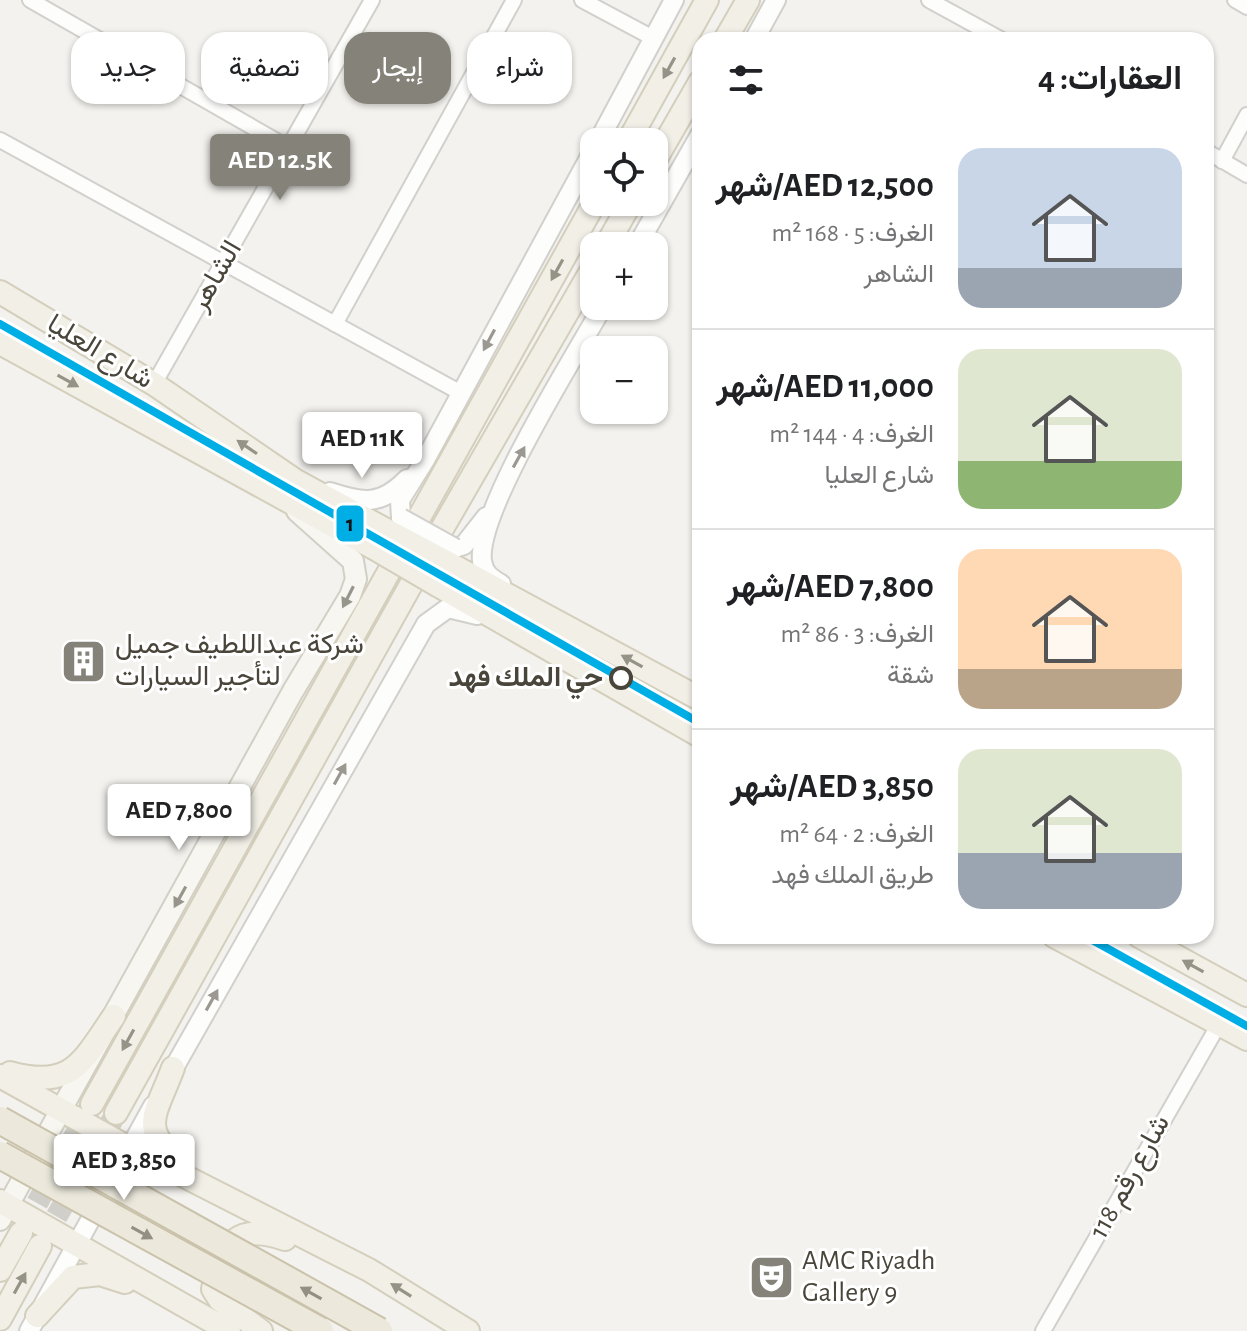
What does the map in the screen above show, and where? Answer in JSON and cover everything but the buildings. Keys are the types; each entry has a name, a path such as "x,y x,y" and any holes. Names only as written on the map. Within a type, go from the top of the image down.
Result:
{"highway":[{"path":"0,1120 379,1331"},
{"path":"0,1155 320,1331"}],"main road":[{"path":"636,128 707,0"},
{"path":"730,32 748,0"},
{"path":"668,138 692,96"},
{"path":"92,1104 587,216"},
{"path":"116,1113 442,529 580,290"},
{"name":"شارع العليا","path":"0,292 154,384 289,489"},
{"name":"شارع العليا","path":"0,343 289,489 387,532 452,556 539,611 692,695"},
{"path":"220,1329 76,1242 3,1209 63,1110 356,579 353,561 289,489"},
{"name":"شارع العليا","path":"387,532 439,586 692,731"},
{"path":"1072,944 1247,1039"},
{"path":"1078,944 1089,952"},
{"path":"1154,944 1247,995"},
{"path":"0,1073 57,1079 78,1068 114,1016"},
{"path":"173,1068 154,1120 154,1134 160,1146 227,1198"},
{"path":"0,1073 131,1149 358,1264 468,1331"},
{"path":"261,1331 220,1300 213,1289 219,1262 231,1242 247,1233 262,1231 358,1264"},
{"path":"0,1270 21,1233"},
{"path":"0,1319 40,1246"},
{"path":"33,1324 73,1277 86,1274 100,1274 165,1295"}],"street":[{"path":"30,0 289,148"},
{"name":"الشاهر","path":"154,384 372,0"},
{"path":"335,324 514,0"},
{"path":"582,0 653,38"},
{"path":"605,128 674,0"},
{"path":"758,32 776,0"},
{"path":"929,0 956,6 991,32"},
{"path":"1235,0 1247,7"},
{"path":"1222,161 1247,115"},
{"path":"0,140 461,393"},
{"path":"645,232 692,149"},
{"path":"1214,156 1247,175"},
{"path":"387,532 400,500 425,460 580,175"},
{"path":"452,556 473,535 493,504 595,320"},
{"path":"289,489 362,502 379,502 399,488 425,460"},
{"path":"493,504 482,553 486,574 539,611"},
{"path":"33,1324 173,1068 426,624 448,608 521,632"},
{"name":"شارع رقم 118","path":"1043,1331 1219,1024"}],"tunnel":[{"path":"21,1232 92,1105"},
{"path":"40,1245 113,1119"}],"transit line":[{"name":"1","path":"0,324 692,718"},
{"name":"1","path":"1099,944 1247,1026"}],"place":[{"name":"شركة عبداللطيف جميل لتأجير السيارات","path":"84,661"},
{"name":"حي الملك فهد","path":"621,678"},
{"name":"AMC Riyadh Gallery 9","path":"771,1277"}]}
